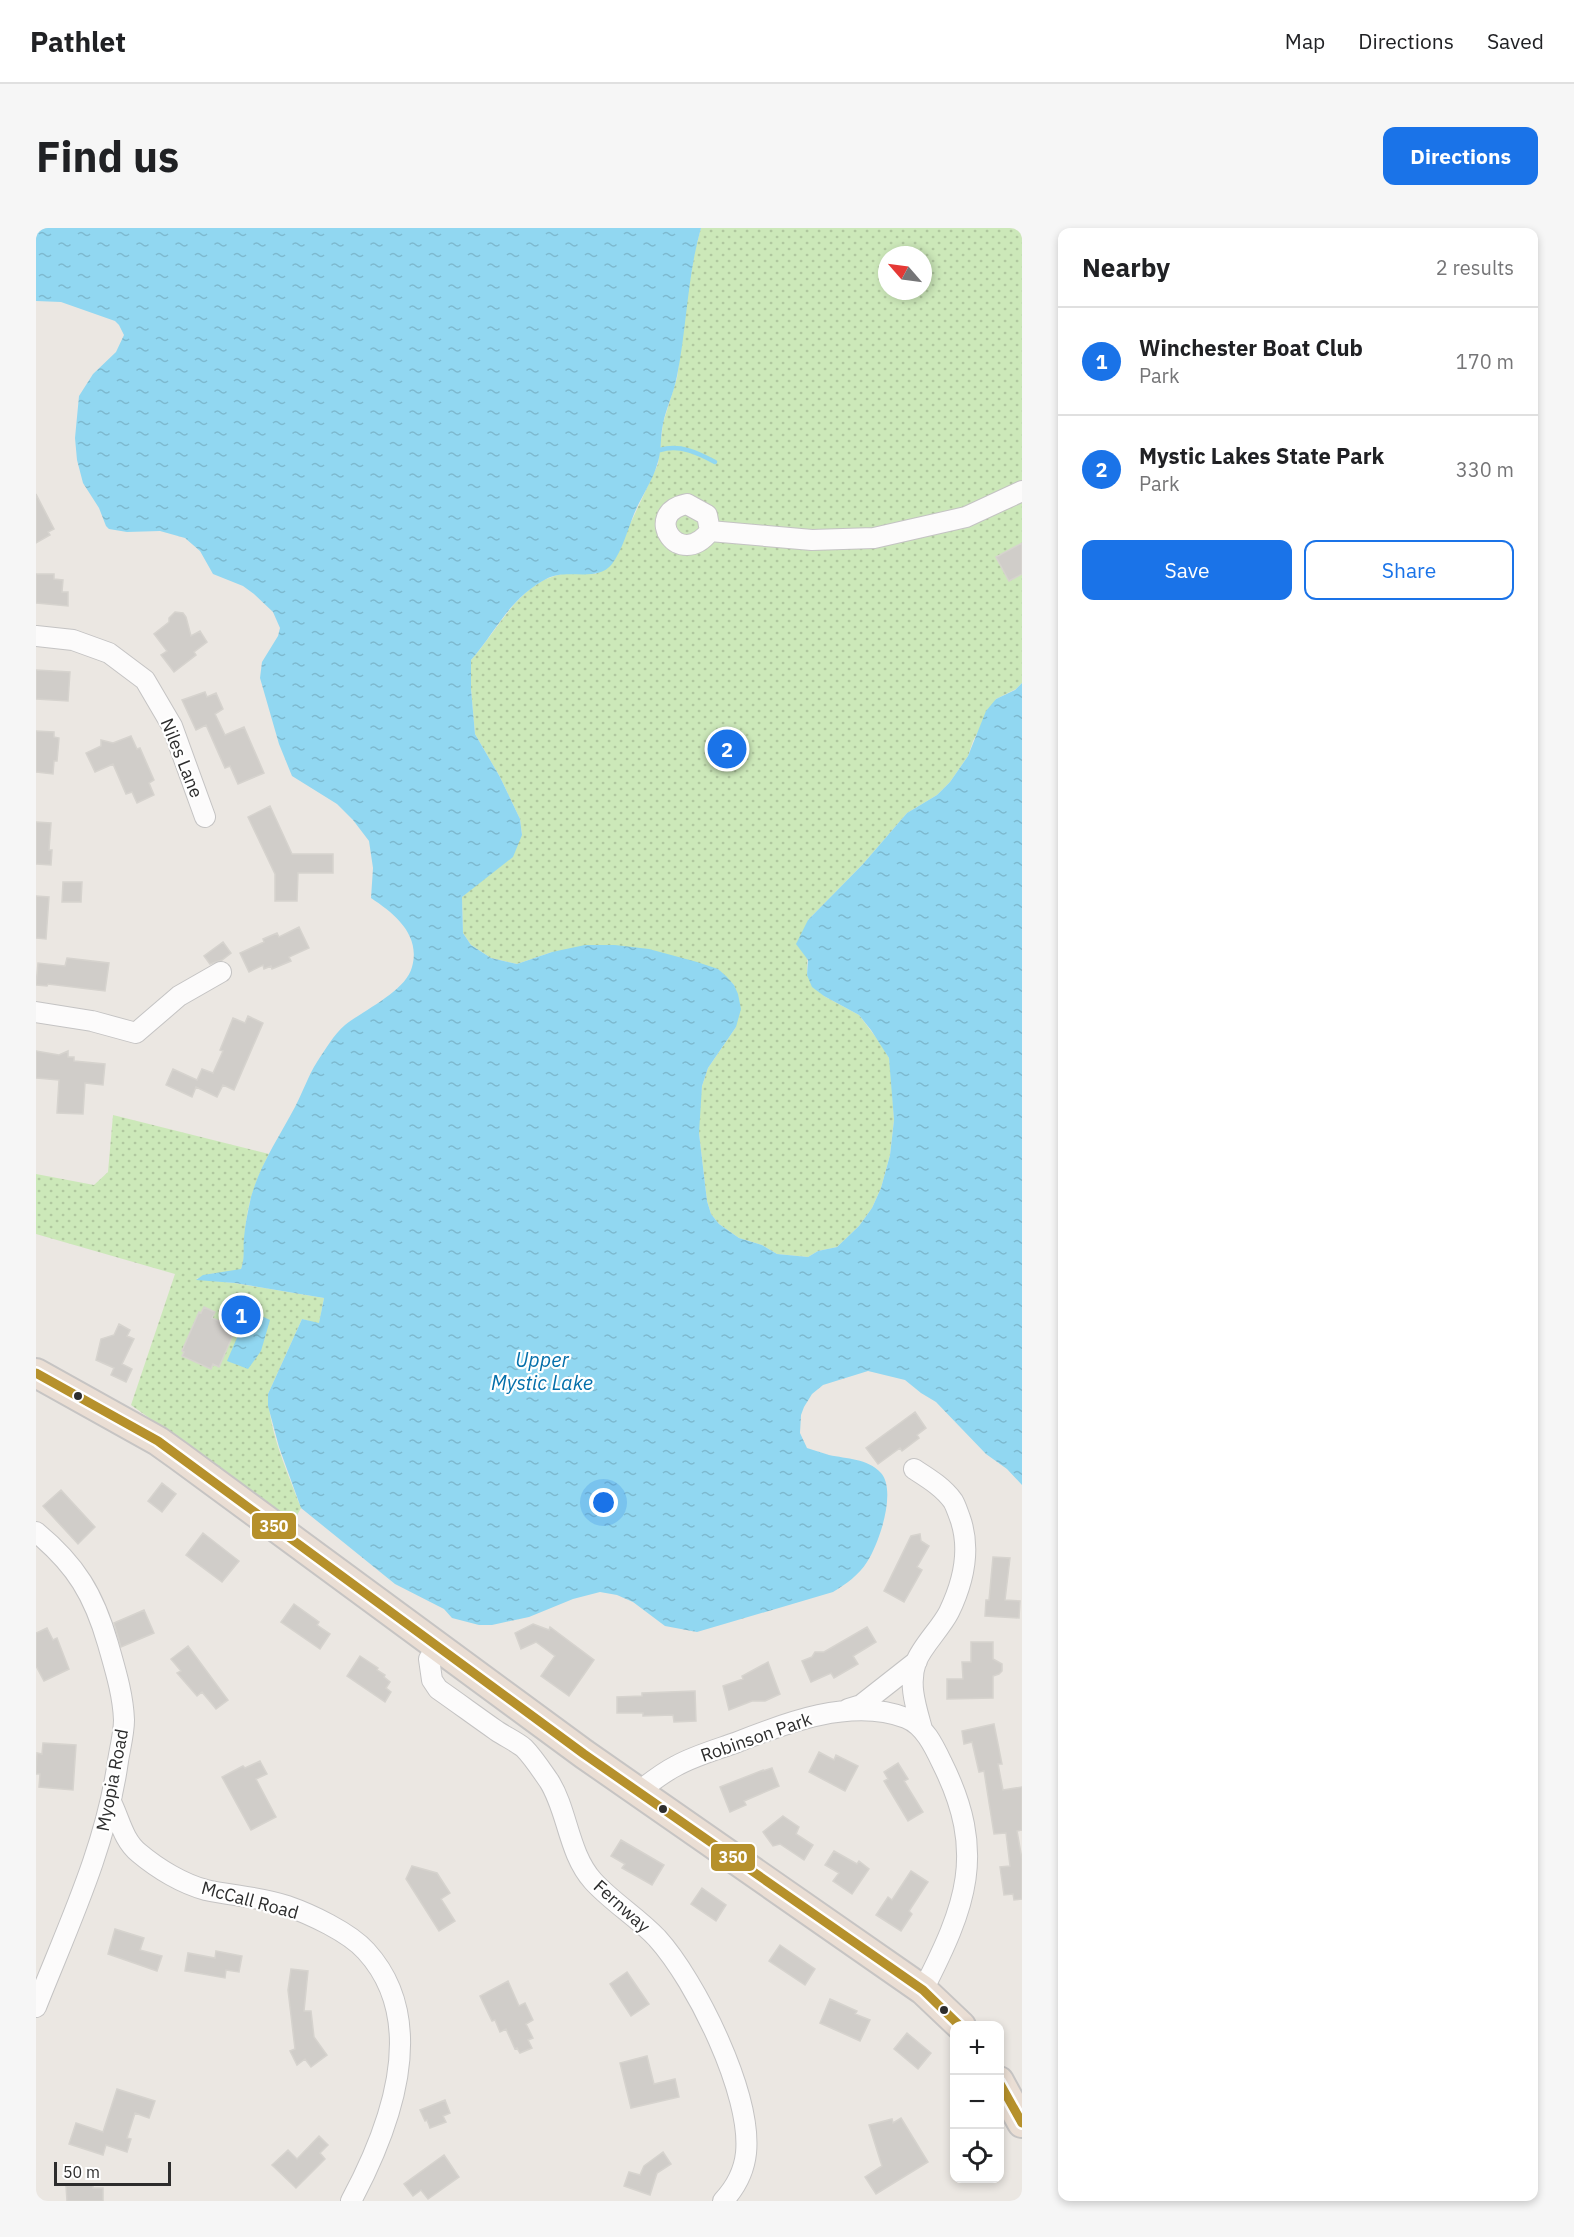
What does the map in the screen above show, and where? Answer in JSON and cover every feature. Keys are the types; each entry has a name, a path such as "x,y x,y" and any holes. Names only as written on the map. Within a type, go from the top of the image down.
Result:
{"highway":[{"path":"36,1373 135,1428 179,1456 638,1792 923,1990 957,2021"},
{"path":"1004,2090 1022,2123"}],"street":[{"path":"710,531 812,540 874,538 966,517 1022,491"},
{"name":"Niles Lane","path":"36,636 73,640 109,653 145,680 172,726 205,817"},
{"path":"36,1012 92,1021 136,1033 179,996 221,972"},
{"path":"840,1712 861,1705 916,1661 949,1612 961,1579 965,1544 963,1529 954,1503 935,1482 914,1469"},
{"name":"Myopia Road","path":"36,2007 103,1835 111,1802 124,1722 120,1691 100,1614 80,1576 38,1537"},
{"name":"Fernway","path":"437,1647 429,1659 432,1680 438,1689 524,1748 554,1790 562,1807 574,1847 591,1879 634,1915 678,1964 720,2042 746,2121 746,2154 737,2185 726,2200"},
{"path":"916,1661 913,1699 922,1729"},
{"name":"Robinson Park","path":"638,1792 675,1767 696,1757 796,1720 840,1712 867,1711 890,1713 908,1719 922,1729 955,1788 964,1820 968,1851 966,1886 957,1918 923,1990"},
{"name":"McCall Road","path":"111,1802 118,1815 122,1832 137,1852 173,1876 204,1890 286,1906 336,1929 365,1950 376,1965 393,1995 400,2031 399,2075 378,2142 366,2173 351,2201"}],"green space":[{"path":"701,228 1022,228 1022,683 1016,689 996,699 973,741 968,756 950,782 937,795 907,813 863,864 808,920 807,975 824,996 859,1015 881,1044 889,1058 894,1120 890,1155 881,1188 872,1208 859,1226 837,1247 818,1251 808,1257 777,1254 762,1245 739,1238 719,1224 711,1214 707,1201 699,1133 702,1086 708,1068 736,1027 734,985 718,969 552,952 517,964 491,958 471,945 463,933 462,897 485,877 522,835 520,819 500,777 475,734 471,660 509,611 536,585 552,577 572,573 596,574 632,520 658,464 663,423 677,378 686,304"},
{"path":"113,1115 269,1154 249,1204 241,1270 210,1274 196,1279 324,1298 319,1324 302,1319 268,1394 275,1438 301,1508 294,1521 131,1405 175,1274 36,1234 36,1174 94,1185 108,1172"}],"water":[{"name":"Upper Mystic Lake","path":"36,228 701,228 696,246 677,376 663,424 659,460 619,552 606,570 590,574 556,575 535,586 523,595 505,615 471,660 475,734 500,777 520,819 522,835 513,857 462,897 463,933 471,945 491,958 517,964 552,952 585,945 615,945 649,949 718,969 734,985 741,1009 736,1027 708,1068 702,1086 699,1133 707,1201 711,1214 719,1224 739,1238 762,1245 777,1254 808,1257 818,1251 837,1247 859,1226 872,1208 881,1188 890,1155 894,1120 889,1058 859,1015 812,987 807,975 808,960 796,944 808,920 863,864 907,813 937,795 950,782 968,756 986,711 996,699 1015,690 1022,683 1022,1485 1007,1469 986,1454 936,1402 905,1380 868,1371 823,1385 812,1394 804,1407 800,1433 807,1448 870,1464 881,1473 885,1481 887,1504 885,1518 872,1554 856,1575 833,1592 697,1632 665,1626 633,1602 617,1595 600,1592 573,1599 529,1617 492,1625 479,1625 452,1618 444,1609 395,1584 301,1508 279,1447 268,1406 268,1394 302,1319 319,1323 324,1298 235,1283 196,1280 203,1275 241,1269 246,1223 255,1185 314,1067 341,1029 402,984 412,967 413,945 404,926 397,918 371,898 373,868 369,841 337,804 292,776 279,744 260,678 262,662 278,636 280,628 273,612 243,586 213,574 200,551 185,538 160,531 127,532 109,529 83,483 77,460 75,438 79,396 93,374 116,352 124,335 115,321 61,302 36,301"},
{"path":"249,1310 270,1320 261,1351 248,1369 227,1361"}],"building":[{"path":"36,494 54,529 48,532 50,535 36,543"},
{"path":"1022,543 1022,574 1009,581 996,557"},
{"path":"36,574 54,574 54,579 63,580 62,592 68,592 68,606 36,603"},
{"path":"175,612 183,613 186,617 191,636 200,631 207,642 194,652 196,655 174,672 161,655 167,651 154,634 169,622 169,618"},
{"path":"36,670 70,672 68,701 36,699"},
{"path":"205,692 207,697 216,693 223,709 215,714 225,735 244,727 264,773 238,784 230,766 225,768 206,725 196,730 182,700"},
{"path":"36,731 54,732 54,737 59,738 57,761 54,761 53,774 36,772"},
{"path":"131,736 137,749 140,748 154,780 149,783 154,795 137,803 132,792 126,794 113,764 95,772 86,753 101,746 101,740 113,743"},
{"path":"270,806 292,854 333,854 333,873 298,873 297,901 275,901 275,874 248,817"},
{"path":"36,822 51,823 49,850 52,850 51,865 36,864"},
{"path":"63,882 82,882 81,902 62,902"},
{"path":"36,896 49,897 46,939 36,938"},
{"path":"299,927 309,948 289,957 291,961 272,969 271,966 264,969 263,965 249,972 240,953 264,942 263,939 277,933 279,937"},
{"path":"223,942 231,953 222,960 210,964 204,956"},
{"path":"67,958 109,963 105,991 48,984 47,986 36,985 38,963 65,966"},
{"path":"248,1016 263,1023 234,1090 223,1085 217,1097 196,1087 192,1097 166,1085 173,1069 197,1080 202,1069 213,1073 223,1051 220,1050 233,1018 245,1023"},
{"path":"36,1051 59,1055 68,1051 68,1057 74,1057 74,1061 105,1064 103,1085 85,1083 83,1114 57,1113 59,1080 36,1078"},
{"path":"204,1307 215,1312 212,1318 236,1328 219,1367 213,1364 211,1369 182,1356 184,1352 182,1351 199,1312 201,1313"},
{"path":"119,1324 130,1330 127,1336 134,1339 122,1364 132,1369 126,1382 111,1375 114,1368 96,1360 101,1339 114,1335"},
{"path":"915,1412 926,1428 917,1435 919,1438 902,1451 900,1448 878,1464 866,1448"},
{"path":"162,1483 176,1494 162,1512 148,1501"},
{"path":"61,1490 95,1527 78,1544 43,1506"},
{"path":"203,1533 239,1561 222,1582 186,1555"},
{"path":"920,1534 921,1541 929,1546 917,1567 922,1570 904,1602 884,1591 911,1536"},
{"path":"993,1557 1010,1558 1005,1600 1020,1601 1019,1618 985,1616 986,1600 989,1600"},
{"path":"294,1604 319,1622 317,1625 330,1634 320,1649 281,1622"},
{"path":"144,1610 154,1633 121,1647 114,1623"},
{"path":"533,1624 549,1630 550,1627 594,1660 569,1696 541,1676 555,1656 536,1642 521,1649 515,1633"},
{"path":"867,1627 876,1642 853,1656 858,1664 834,1678 831,1673 811,1682 802,1661 812,1657 815,1652 824,1652"},
{"path":"47,1628 53,1640 57,1638 69,1669 44,1681 36,1666 36,1633"},
{"path":"971,1642 993,1642 993,1659 1002,1664 1002,1671 993,1676 993,1698 947,1699 947,1679 963,1679 962,1662 971,1662"},
{"path":"188,1646 228,1700 216,1709 202,1692 197,1696 177,1673 181,1671 171,1659"},
{"path":"360,1656 378,1668 377,1670 390,1682 386,1688 391,1692 385,1702 347,1676"},
{"path":"768,1662 780,1694 765,1701 752,1701 729,1710 723,1686 743,1679 742,1676"},
{"path":"695,1691 696,1721 674,1722 673,1715 643,1716 643,1713 617,1713 617,1697 642,1696 642,1693"},
{"path":"994,1724 1002,1764 998,1764 1003,1790 1022,1787 1022,1830 1017,1831 1022,1859 1022,1899 1014,1900 1013,1894 1004,1895 1000,1867 1010,1866 1006,1833 994,1834 984,1771 979,1772 972,1742 964,1744 962,1731"},
{"path":"43,1743 76,1745 73,1790 39,1787 40,1774 36,1774 37,1753 42,1754"},
{"path":"819,1752 834,1760 836,1755 858,1766 845,1791 809,1772"},
{"path":"260,1761 267,1774 256,1779 276,1817 251,1830 222,1777 243,1766 245,1768"},
{"path":"898,1763 908,1779 904,1781 923,1812 908,1821 884,1781 888,1779 884,1772"},
{"path":"772,1768 779,1786 744,1801 746,1805 730,1812 720,1787"},
{"path":"783,1816 799,1827 796,1834 813,1845 804,1860 780,1844 773,1846 763,1832"},
{"path":"621,1840 664,1865 652,1885 622,1868 625,1864 611,1856"},
{"path":"834,1851 857,1864 859,1861 869,1869 852,1894 833,1881 839,1873 825,1865"},
{"path":"412,1866 437,1873 450,1893 441,1899 455,1921 439,1931 406,1879"},
{"path":"911,1871 928,1882 909,1911 912,1914 901,1931 876,1915 888,1897 892,1900"},
{"path":"702,1888 726,1905 716,1921 691,1904"},
{"path":"115,1929 144,1938 140,1950 162,1956 157,1971 108,1954"},
{"path":"780,1945 815,1969 805,1985 769,1961"},
{"path":"216,1951 242,1956 239,1972 226,1970 225,1978 185,1971 188,1953 215,1958"},
{"path":"291,1969 308,1971 304,2011 311,2011 314,2037 327,2055 311,2067 305,2059 297,2065 290,2051 295,2049 288,1990"},
{"path":"627,1972 649,2004 631,2016 610,1984"},
{"path":"508,1981 519,2006 525,2003 533,2020 526,2024 533,2038 528,2040 532,2048 520,2053 517,2048 515,2049 506,2029 500,2032 495,2020 492,2021 480,1996"},
{"path":"830,1999 857,2011 855,2014 870,2020 860,2041 820,2023"},
{"path":"907,2033 931,2053 918,2069 894,2049"},
{"path":"647,2056 654,2084 675,2079 679,2097 631,2108 620,2063"},
{"path":"117,2089 155,2101 149,2118 135,2113 127,2138 131,2139 127,2152 106,2145 103,2155 69,2144 76,2123 103,2132"},
{"path":"445,2100 450,2113 443,2116 446,2122 430,2128 420,2110"},
{"path":"901,2118 928,2162 876,2194 865,2177 882,2166 869,2125 892,2119 893,2123"},
{"path":"319,2136 328,2145 320,2153 325,2159 296,2188 272,2165 288,2150 297,2159"},
{"path":"663,2152 671,2164 657,2173 650,2195 624,2186 629,2172 640,2175 644,2166"},
{"path":"444,2155 459,2177 428,2199 421,2190 413,2196 404,2184"},
{"path":"93,2185 93,2188 103,2188 103,2201 67,2201 66,2186"}],"waterway":[{"path":"660,450 682,449 715,462"}],"transit line":[{"name":"350","path":"36,1373 158,1441 584,1754 923,1990 955,2021"},
{"name":"350","path":"1004,2091 1022,2123"}],"place":[{"name":"Mystic Lakes State Park","path":"727,749"},
{"name":"Winchester Boat Club","path":"241,1315"}]}
